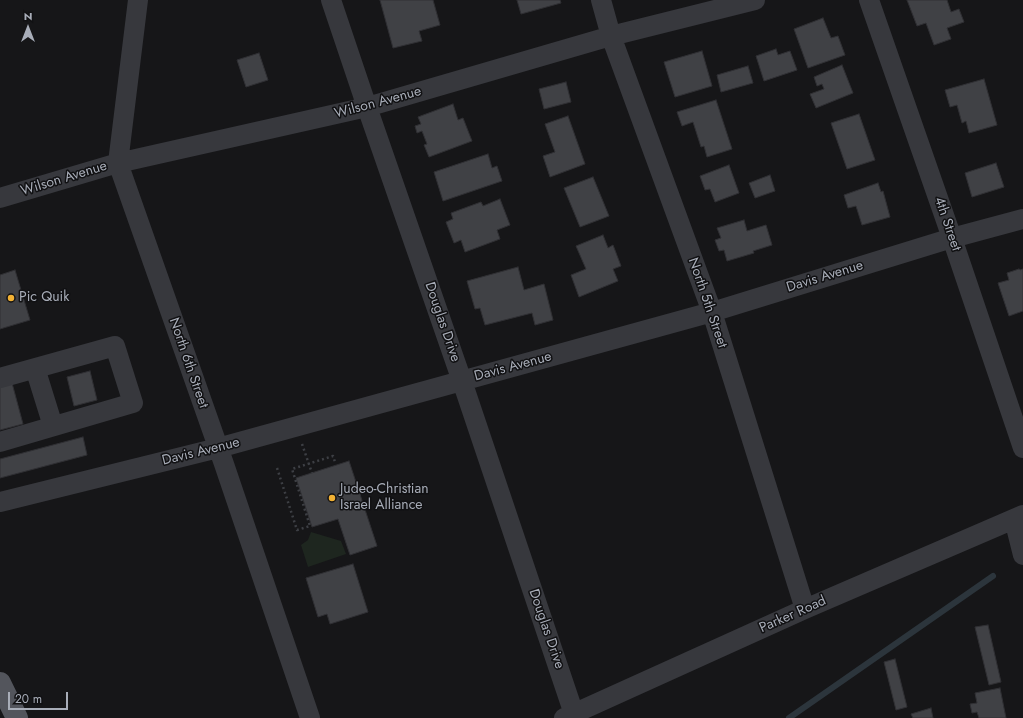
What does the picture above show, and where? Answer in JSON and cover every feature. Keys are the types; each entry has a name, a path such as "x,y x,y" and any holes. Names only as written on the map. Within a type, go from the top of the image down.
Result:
{"main road":[{"path":"0,682 17,718"}],"street":[{"name":"North 6th Street","path":"138,0 118,163 218,448 310,718"},
{"name":"Douglas Drive","path":"331,0 462,381 569,716"},
{"name":"North 5th Street","path":"601,0 611,36 712,312 806,609"},
{"name":"Wilson Avenue","path":"0,198 118,163 367,107 611,36 755,0"},
{"name":"4th Street","path":"869,0 1023,448"},
{"name":"Davis Avenue","path":"0,502 218,448 712,312 952,238 1023,219"},
{"path":"0,378 115,346 133,403 0,442"},
{"path":"35,368 53,426"},
{"name":"Parker Road","path":"569,716 806,609 1019,517"},
{"path":"1019,517 1023,555"}],"path":[{"path":"301,440 312,473"},
{"path":"277,468 297,530 310,526 292,468 333,456 335,462"}],"shaded area":[{"path":"311,532 341,541 346,554 308,567 301,545 308,540"}],"building":[{"path":"380,0 433,0 440,25 419,31 422,41 393,48"},
{"path":"517,0 560,0 561,3 521,14"},
{"path":"907,0 947,0 951,12 959,9 964,22 947,28 951,39 934,45 926,23 917,26"},
{"path":"823,18 831,38 838,36 845,55 808,68 794,29"},
{"path":"776,49 778,55 790,51 797,70 764,81 756,56"},
{"path":"702,51 712,86 675,97 664,62"},
{"path":"259,53 268,80 246,87 237,60"},
{"path":"842,65 853,93 816,108 810,94 824,89 822,84 817,86 814,77"},
{"path":"748,66 753,83 721,92 717,75"},
{"path":"984,79 997,125 969,133 966,121 962,123 957,105 950,107 945,90"},
{"path":"566,82 571,102 544,109 539,89"},
{"path":"716,100 732,149 707,157 704,146 701,147 693,122 682,126 677,112"},
{"path":"453,104 458,120 463,118 472,141 429,157 424,145 427,144 422,131 417,133 415,126 421,124 418,117"},
{"path":"859,114 875,160 847,169 831,123"},
{"path":"568,116 585,164 550,177 543,156 555,152 545,124"},
{"path":"488,154 492,168 497,166 502,181 443,201 434,172"},
{"path":"996,163 1004,187 972,197 965,173"},
{"path":"729,165 739,193 715,202 710,189 705,190 700,176"},
{"path":"770,175 775,191 755,198 749,183"},
{"path":"593,177 609,216 580,227 564,188"},
{"path":"878,183 881,192 883,191 890,217 862,225 856,206 848,208 844,195"},
{"path":"500,199 510,225 497,230 500,239 465,252 461,240 454,243 446,222 453,219 451,213 481,202 483,206"},
{"path":"744,220 747,231 766,225 772,245 753,251 754,253 727,261 724,250 719,251 715,240 721,238 717,228"},
{"path":"603,235 608,248 613,245 621,266 613,269 618,281 579,297 571,275 586,269 576,246"},
{"path":"518,267 524,290 544,284 553,320 535,325 532,313 485,325 480,308 475,309 467,281"},
{"path":"1023,269 1023,311 1009,316 998,283 1009,280 1007,273"},
{"name":"Pic Quik","path":"15,270 30,320 0,329 0,275"},
{"path":"90,371 97,400 74,406 67,377"},
{"path":"12,383 23,424 0,430 0,387"},
{"path":"83,437 87,455 0,478 0,459"},
{"name":"Judeo-Christian Israel Alliance","path":"349,461 377,546 350,555 338,519 312,527 296,478"},
{"path":"353,564 368,612 330,624 327,614 318,617 306,578"},
{"path":"988,625 1001,682 989,685 975,627"},
{"path":"895,659 907,707 896,710 884,662"},
{"path":"1000,688 1006,718 979,718 977,712 972,713 970,704 977,703 975,693"},
{"path":"931,708 933,718 913,718 911,714"}],"waterway":[{"path":"789,718 993,576"}],"place":[{"name":"Pic Quik","path":"11,298"},
{"name":"Judeo-Christian Israel Alliance","path":"332,498"}]}
